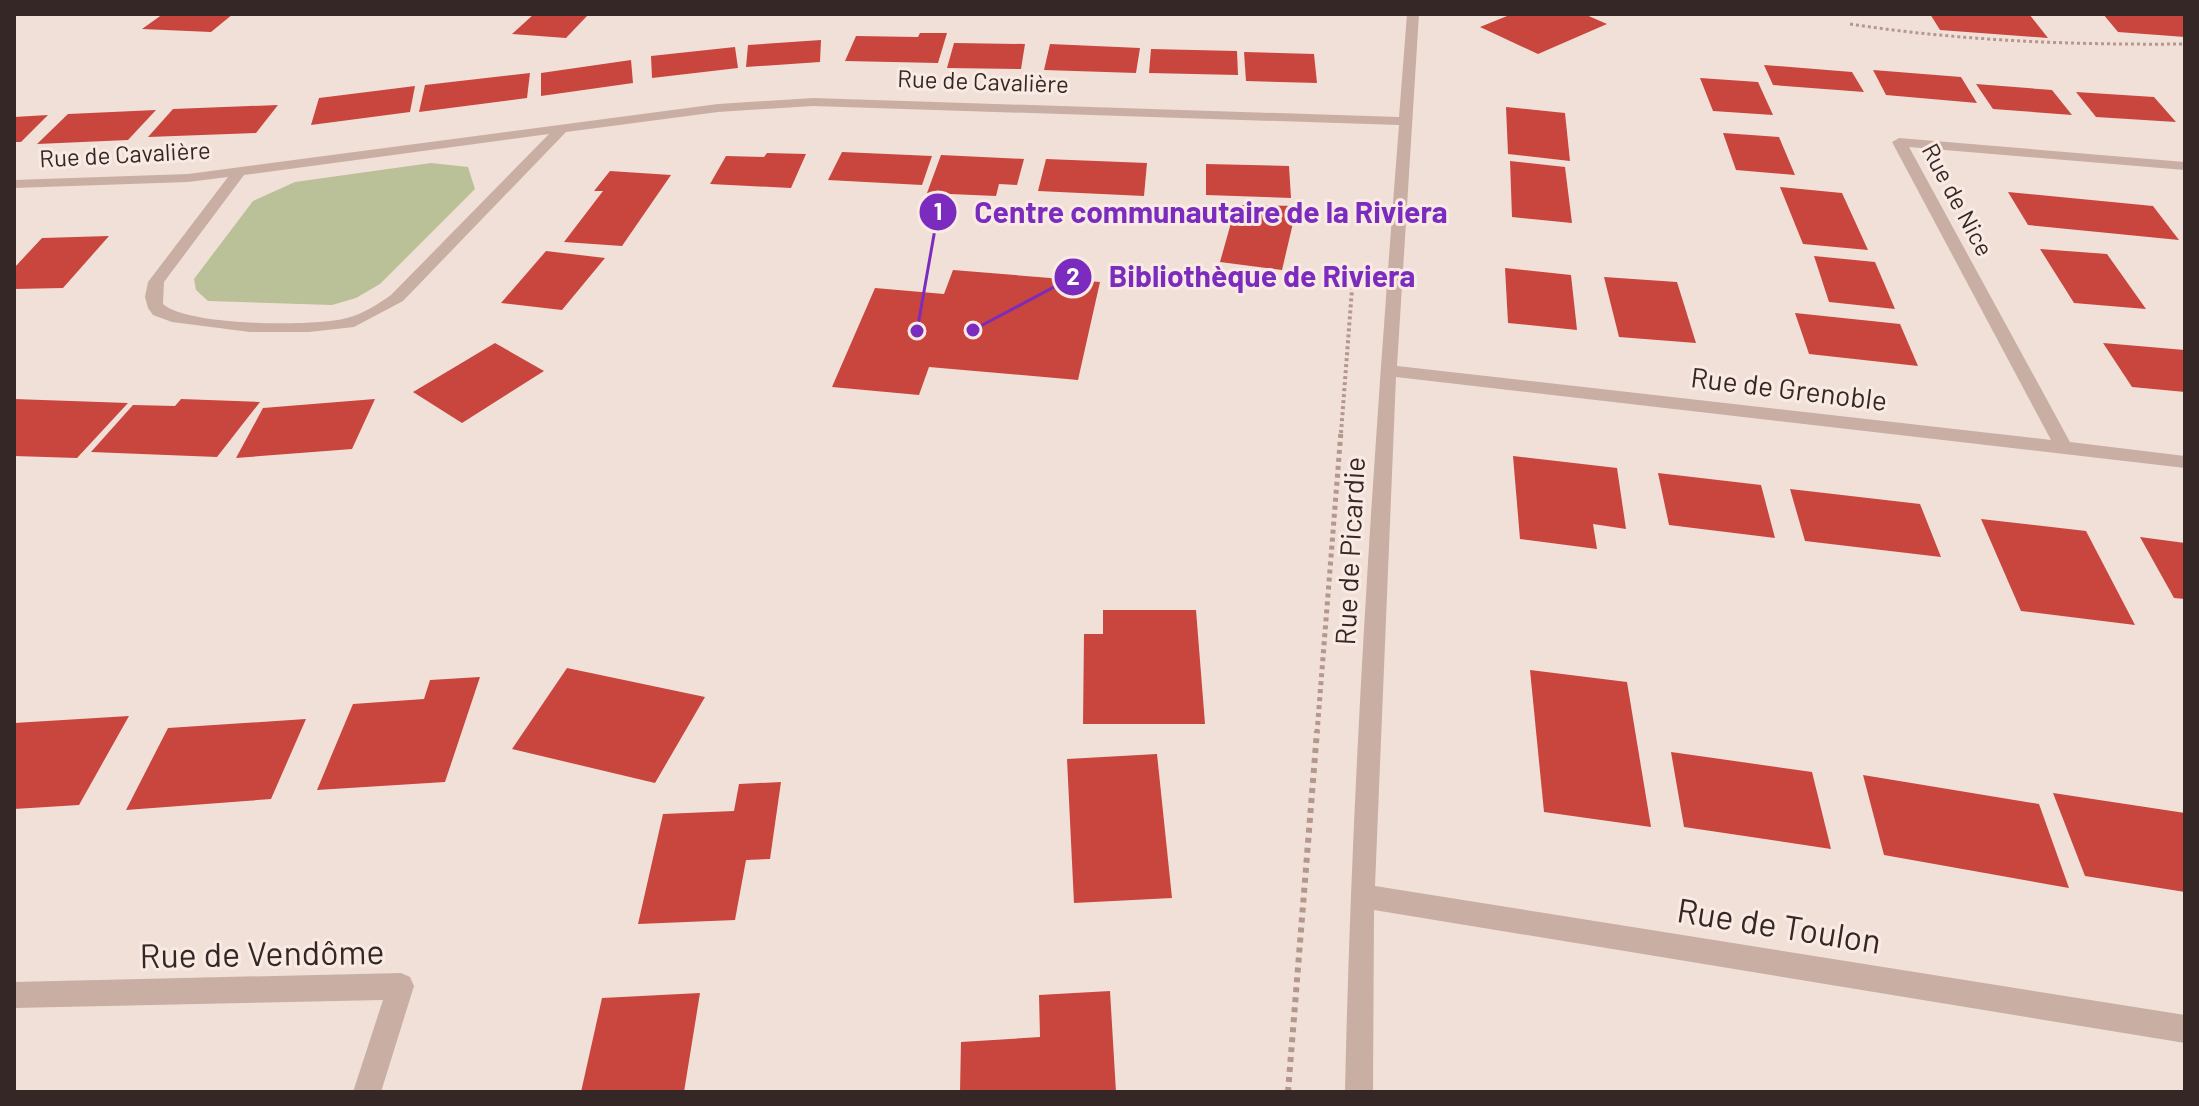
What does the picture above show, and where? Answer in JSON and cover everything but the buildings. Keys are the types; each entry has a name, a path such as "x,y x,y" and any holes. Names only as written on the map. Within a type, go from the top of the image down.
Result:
{"street":[{"name":"Rue de Picardie","path":"1359,1092 1362,896 1387,370 1413,14"},
{"name":"Rue de Cavalière","path":"14,184 188,178 718,108 813,102 1406,121"},
{"name":"Rue de Cavalière","path":"239,172 156,282 153,298 156,309 169,317 190,323 315,327 345,324 374,314 397,298 561,130"},
{"name":"Rue de Nice","path":"2064,448 1899,142 2185,166"},
{"name":"Rue de Grenoble","path":"1387,370 2185,462"},
{"name":"Rue de Toulon","path":"1362,896 2185,1029"},
{"name":"Rue de Vendôme","path":"14,995 401,986 367,1092"}],"path":[{"path":"1850,24 1987,39 2115,45 2185,44"},
{"path":"1288,1092 1353,280"}],"green space":[{"path":"431,163 468,167 475,189 380,284 356,298 332,305 208,301 196,290 194,279 253,201 295,182"}],"place":[{"name":"Bibliothèque de Riviera","path":"973,330"},
{"name":"Centre communautaire de la Riviera","path":"917,331"}]}
